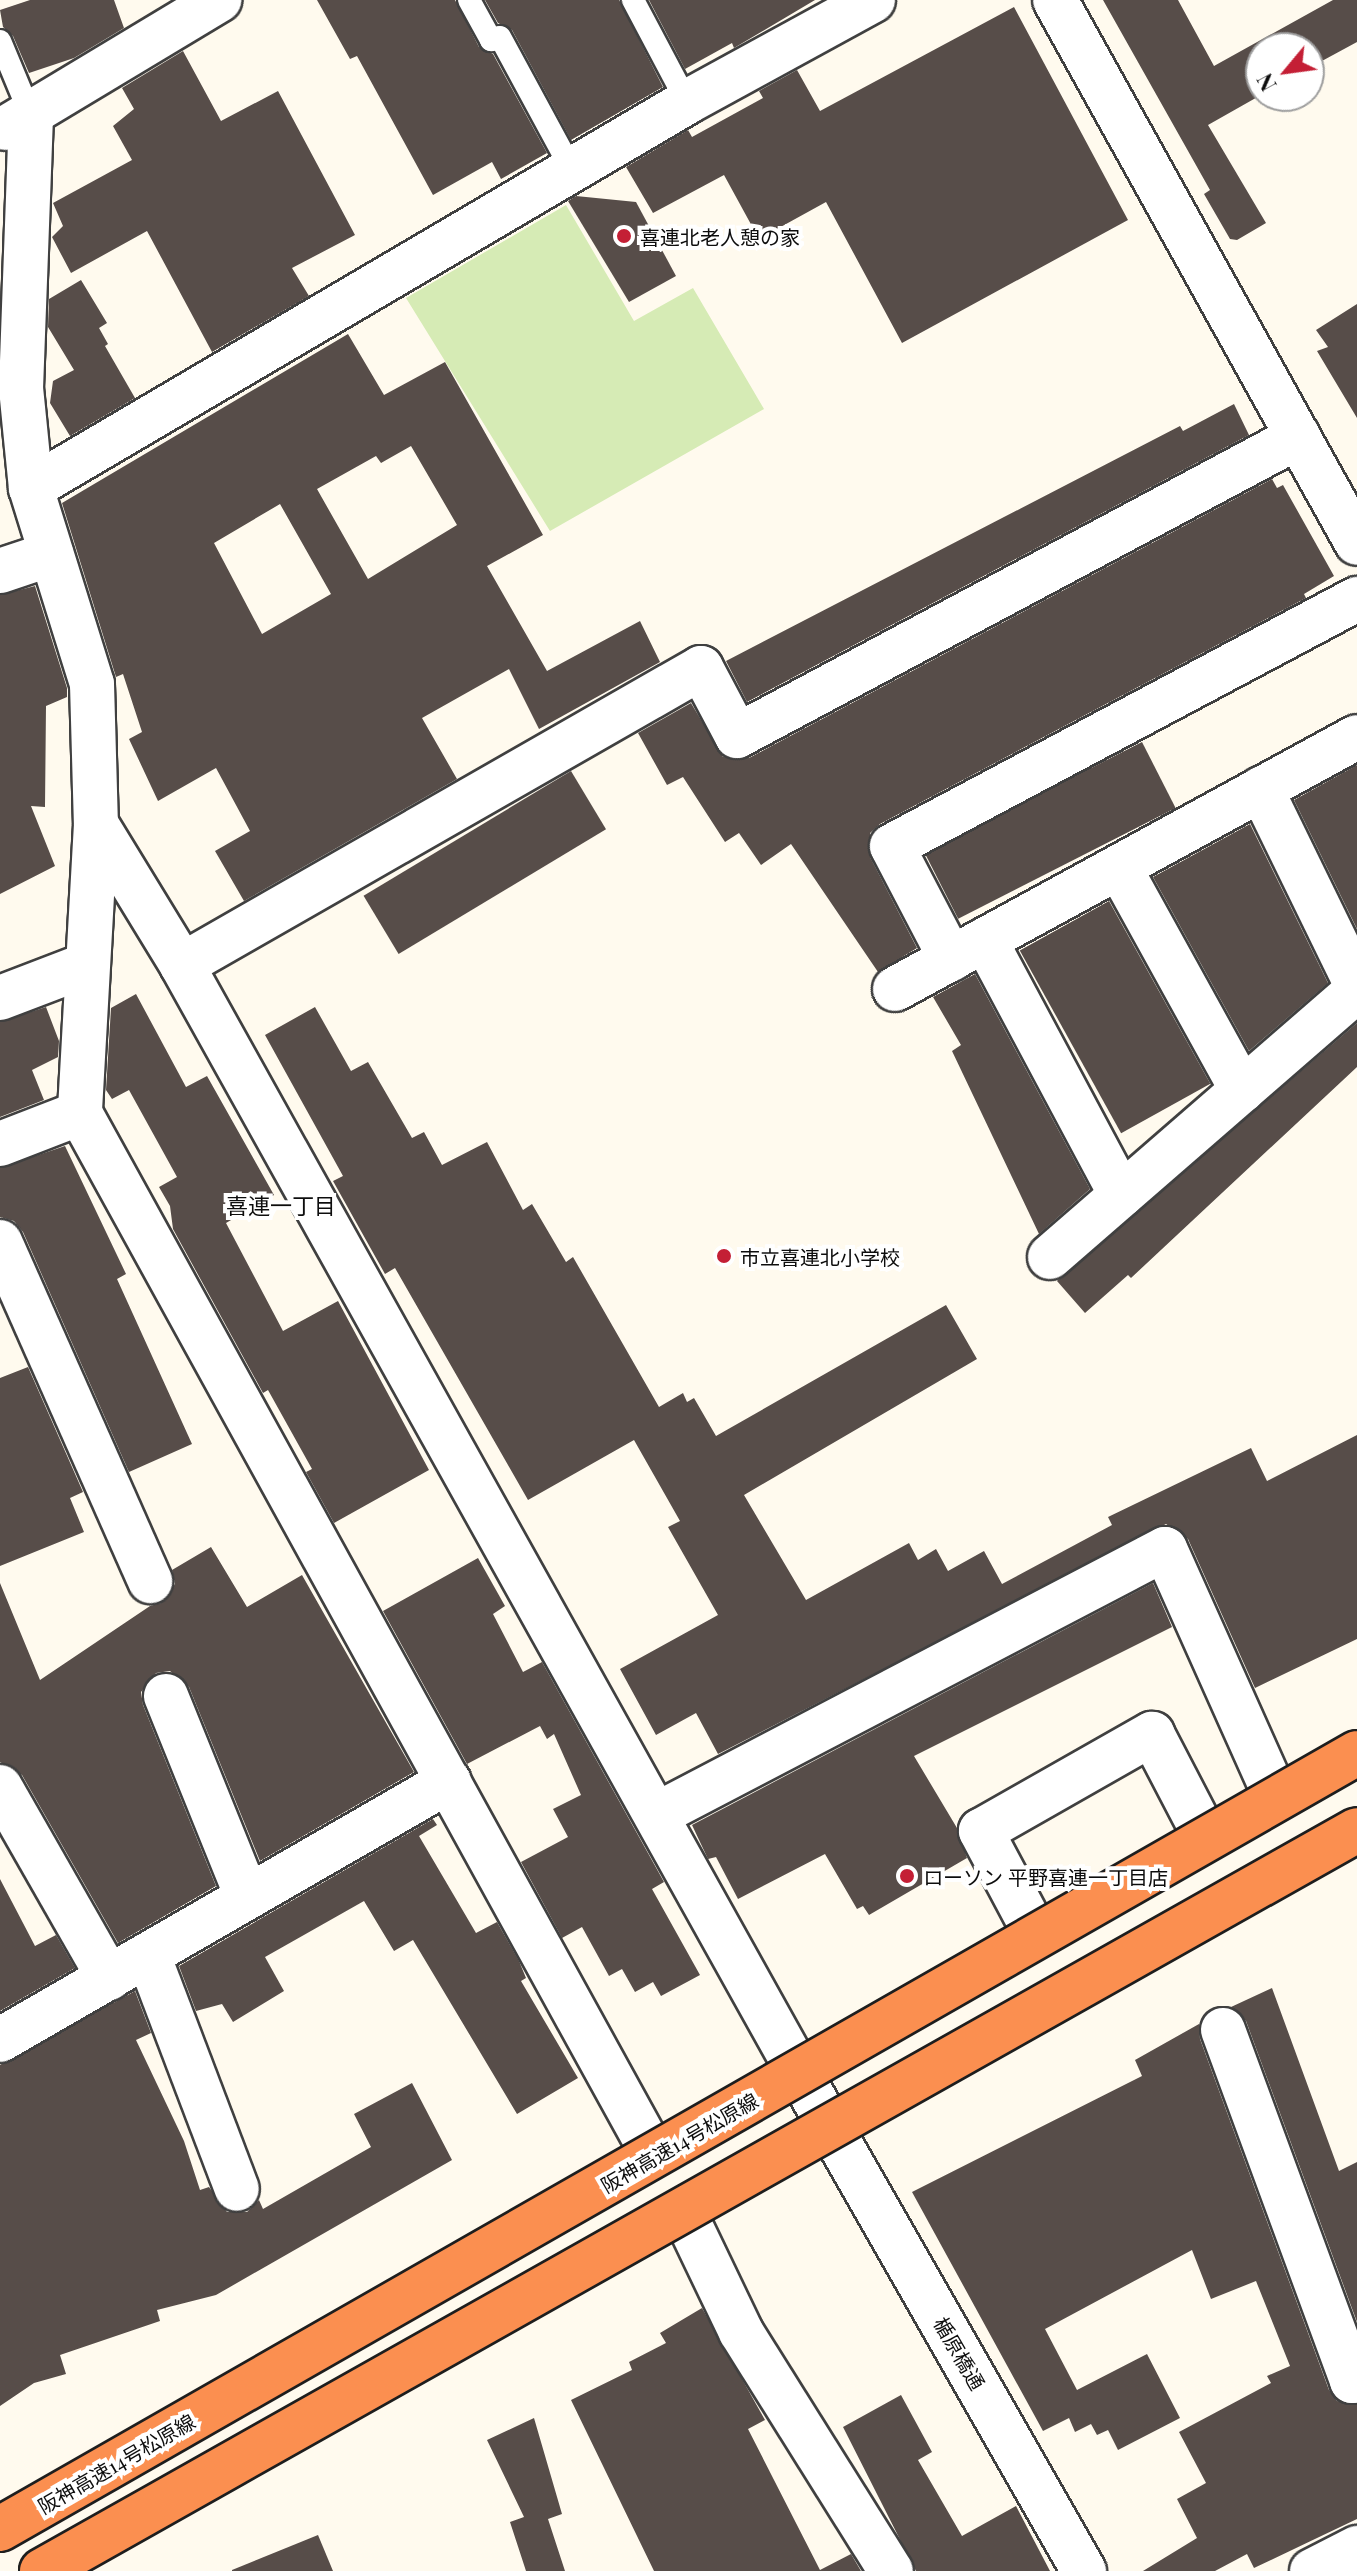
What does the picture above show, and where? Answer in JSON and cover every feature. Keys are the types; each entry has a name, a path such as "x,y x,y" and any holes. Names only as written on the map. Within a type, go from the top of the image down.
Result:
{"highway":[{"name":"阪神高速14号松原線","path":"0,2529 1357,1753"},
{"path":"42,2571 1357,1830"}],"street":[{"path":"219,0 15,123 10,391 31,488 92,684 96,824 84,966 80,1113 647,2143"},
{"path":"31,488 687,102 873,0"},
{"path":"1055,0 1357,543"},
{"path":"182,965 701,668 737,736 1298,437"},
{"path":"0,571 51,554"},
{"path":"1121,1195 968,949 892,846 1357,599"},
{"path":"895,989 1357,737"},
{"path":"1050,1257 1357,988 1261,789"},
{"name":"楯原橋通","path":"96,824 182,965 836,2135 1084,2571"},
{"path":"1119,867 1242,1090"},
{"path":"0,998 84,966"},
{"path":"0,1144 80,1113"},
{"path":"0,1242 150,1581"},
{"path":"658,1814 1165,1549 1274,1793"},
{"path":"166,1696 247,1896"},
{"path":"1032,1927 981,1831 1139,1741 1152,1734 1203,1832"},
{"path":"0,2040 449,1781"},
{"path":"0,1787 109,1978"},
{"path":"148,1955 237,2189"},
{"path":"1223,2030 1352,2381 1357,2379"},
{"path":"686,2217 741,2332 891,2571"},
{"path":"1312,2571 1357,2548"}],"lane":[{"path":"469,0 491,40 500,37 572,170"},
{"path":"633,0 687,102"},
{"path":"0,41 15,123"}],"green space":[{"path":"566,205 634,321 693,288 764,409 550,531 406,298"}],"building":[{"path":"30,0 114,0 124,28 74,58 29,73 13,36 3,27 0,10"},
{"path":"317,0 455,0 479,47 493,54 547,153 501,179 492,162 433,195 357,56 350,59"},
{"path":"485,0 619,0 663,87 571,140 512,30 498,23"},
{"path":"649,0 815,0 734,48 732,43 685,69"},
{"path":"1103,0 1178,0 1214,66 1245,49 1245,104 1208,125 1266,223 1237,240 1230,239 1204,194 1210,190"},
{"path":"1333,0 1357,0 1357,42 1325,59 1325,32 1275,32"},
{"path":"1014,7 1128,220 902,343 826,202 759,239 724,175 653,213 626,167 688,130 692,137 763,98 759,91 797,70 820,111"},
{"path":"183,51 221,121 278,91 355,235 292,268 309,296 212,352 147,231 71,273 52,237 63,226 53,203 132,160 113,126 134,109 122,88"},
{"path":"576,196 636,202 676,276 629,302 568,201"},
{"path":"81,280 107,323 99,328 108,344 105,346 135,398 70,436 50,403 53,381 74,370 48,327 49,299"},
{"path":"1357,304 1357,418 1317,351 1328,347 1316,330"},
{"path":"348,334 384,395 445,362 543,535 487,566 547,671 640,621 660,662 539,729 509,669 422,718 457,779 244,901 215,851 250,831 216,768 158,801 129,739 142,732 123,674 116,677 62,503","holes":["411,446 457,525 368,579 317,489 376,456 381,463","280,504 331,594 262,634 214,543"]},
{"path":"1234,404 1249,435 747,702 726,661 1180,426 1183,431"},
{"path":"1272,479 1277,488 1283,485 1334,576 1304,594 1306,598 880,824 870,833 870,857 917,948 878,972 791,844 761,865 739,833 725,842 683,777 667,785 638,733 691,703 723,757 749,758"},
{"path":"35,586 67,688 67,697 46,706 45,807 31,806 55,866 0,894 0,595"},
{"path":"1142,742 1176,808 958,919 925,853"},
{"path":"1357,765 1357,929 1294,800"},
{"path":"571,771 606,829 399,954 364,896"},
{"path":"1250,824 1328,983 1249,1051 1153,877"},
{"path":"1109,901 1210,1084 1121,1133 1020,950"},
{"path":"975,974 1090,1189 1039,1234 952,1051 961,1045 933,997"},
{"path":"136,994 186,1087 207,1076 274,1195 226,1223 283,1331 338,1301 429,1470 334,1523 306,1472 312,1469 268,1390 263,1393 173,1229 170,1206 159,1187 177,1177 129,1090 112,1099 106,1090 111,1008"},
{"path":"46,1007 59,1041 58,1057 32,1070 44,1100 0,1117 0,1022"},
{"path":"315,1007 351,1071 368,1062 412,1138 424,1132 442,1165 487,1142 523,1210 532,1204 566,1262 573,1257 659,1407 683,1393 687,1402 694,1398 716,1436 946,1305 977,1359 744,1495 806,1600 909,1543 918,1560 936,1549 948,1571 984,1551 1002,1584 1112,1525 1108,1517 1251,1448 1267,1481 1357,1435 1357,1639 1255,1688 1188,1539 1166,1524 718,1754 696,1713 656,1735 620,1669 718,1615 668,1527 680,1521 634,1440 528,1500 395,1268 385,1274 333,1181 343,1176 265,1035"},
{"path":"1357,1023 1357,1067 1131,1278 1128,1275 1085,1313 1057,1281"},
{"path":"65,1146 126,1274 117,1279 192,1444 129,1472 23,1232 14,1221 0,1217 0,1168"},
{"path":"28,1367 83,1492 70,1498 84,1532 0,1566 0,1378"},
{"path":"211,1547 247,1607 302,1575 414,1772 260,1861 189,1687 170,1671 156,1673 141,1692 143,1705 216,1886 118,1943 22,1775 0,1762 0,1583 40,1680 150,1606 161,1603 175,1584 172,1570"},
{"path":"478,1558 505,1606 493,1614 523,1672 542,1662 664,1882 652,1889 700,1975 661,1996 653,1982 635,1992 622,1969 609,1976 582,1927 562,1938 521,1862 568,1837 553,1809 581,1795 554,1734 547,1739 540,1726 467,1764 383,1611"},
{"path":"1153,1583 1172,1627 914,1756 957,1828 967,1858 869,1915 863,1906 857,1909 825,1854 738,1899 716,1857 708,1859 692,1825"},
{"path":"433,1819 437,1825 419,1836 476,1933 497,1922 526,1978 521,1981 578,2078 517,2114 413,1940 394,1951 364,1901 265,1957 284,1991 233,2022 222,2004 196,2011 179,1966"},
{"path":"0,1879 35,1946 56,1935 75,1968 0,2011"},
{"path":"1272,1988 1339,2171 1357,2162 1357,2322 1246,2021 1231,2007"},
{"path":"135,1991 151,2033 136,2040 184,2141 200,2190 209,2187 227,2212 247,2212 259,2200 263,2209 371,2147 354,2114 412,2083 452,2160 216,2295 157,2310 160,2321 60,2355 66,2374 34,2383 0,2406 0,2065"},
{"path":"1199,2024 1200,2039 1329,2390 1337,2401 1357,2405 1357,2519 1254,2568 1247,2554 1215,2571 1143,2571 1197,2538 1177,2499 1206,2483 1179,2432 1271,2383 1267,2376 1290,2366 1256,2281 1211,2299 1192,2250 1045,2329 1077,2390 1147,2354 1180,2418 1118,2450 1108,2430 1097,2435 1091,2424 1075,2432 1069,2418 1043,2431 912,2192 1142,2076 1135,2060"},
{"path":"702,2308 765,2420 748,2429 820,2570 851,2554 861,2571 654,2571 571,2400 632,2370 629,2362 666,2343 660,2333"},
{"path":"901,2395 932,2452 918,2460 962,2536 1016,2506 1050,2571 916,2571 843,2427"},
{"path":"534,2418 562,2514 548,2519 565,2571 526,2571 510,2522 524,2517 487,2440"},
{"path":"318,2535 333,2571 232,2571 232,2570"}],"place":[{"name":"喜連北老人憩の家","path":"624,236"},
{"name":"市立喜連北小学校","path":"724,1256"},
{"name":"ローソン 平野喜連一丁目店","path":"907,1876"}],"district":[{"name":"喜連一丁目","path":"281,1206"}]}
